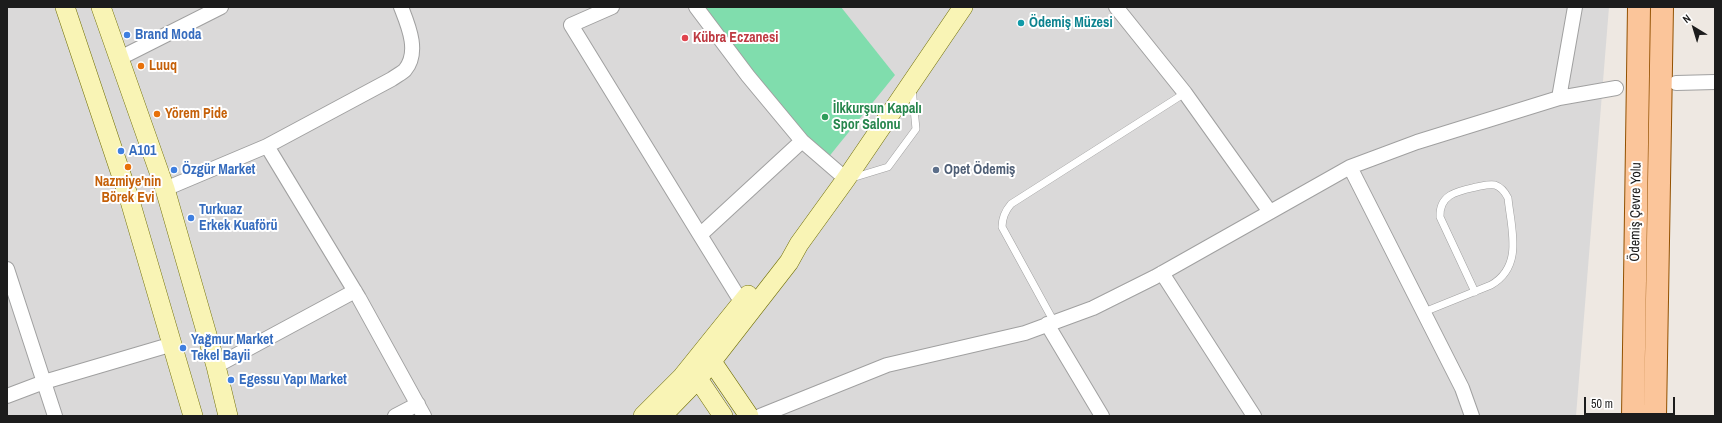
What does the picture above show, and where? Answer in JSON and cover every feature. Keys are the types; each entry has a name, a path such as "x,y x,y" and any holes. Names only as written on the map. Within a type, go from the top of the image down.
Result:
{"main road":[{"path":"65,7 130,201 193,416"},
{"path":"101,7 164,189 216,366 228,416"},
{"path":"662,416 708,356 789,262 799,244 846,179 963,7"},
{"name":"Ödemiş Çevre Yolu","path":"1633,416 1639,7"},
{"name":"Ödemiş Çevre Yolu","path":"1655,416 1662,7"},
{"path":"708,356 742,303 778,258 799,244"},
{"path":"708,356 749,416"},
{"path":"643,416 694,373"},
{"path":"694,373 723,416"}],"street":[{"path":"118,59 220,7"},
{"path":"164,189 268,146 392,79 406,69 412,54 410,32 401,7"},
{"path":"612,7 571,26 742,303"},
{"path":"696,7 748,76 802,141 846,179"},
{"path":"1116,7 1185,93 1270,212"},
{"path":"1558,98 1576,7"},
{"path":"1676,83 1715,82"},
{"path":"760,416 887,364 1025,333 1093,308 1162,273 1350,167 1417,142 1558,98 1616,88"},
{"path":"700,235 802,141"},
{"path":"268,146 355,292 421,410 395,416"},
{"path":"1350,167 1462,388 1472,416"},
{"path":"7,269 55,416"},
{"path":"1162,273 1254,416"},
{"path":"216,366 355,292"},
{"path":"1051,323 1102,416"},
{"path":"7,396 44,382 172,344"}],"lane":[{"path":"846,179 888,167 916,128 911,82"},
{"path":"1051,323 1002,227 1004,214 1007,208 1185,93"},
{"path":"1424,312 1474,292 1491,285 1501,279 1509,268 1514,254 1508,198 1503,190 1494,185 1456,191 1445,198 1440,208 1440,217 1474,292"}],"shaded area":[{"path":"7,7 1609,7 1576,416 7,416"}],"green space":[{"name":"İlkkurşun Kapalı Spor Salonu","path":"703,7 841,7 895,75 827,159 740,63"}],"place":[{"name":"Ödemiş Müzesi","path":"1021,23"},
{"name":"Brand Moda","path":"127,35"},
{"name":"Kübra Eczanesi","path":"685,38"},
{"name":"Luuq","path":"141,66"},
{"name":"Yörem Pide","path":"157,114"},
{"name":"İlkkurşun Kapalı Spor Salonu","path":"825,117"},
{"name":"A101","path":"121,151"},
{"name":"Nazmiye'nin Börek Evi","path":"128,167"},
{"name":"Özgür Market","path":"174,170"},
{"name":"Opet Ödemiş","path":"936,170"},
{"name":"Turkuaz Erkek Kuaförü","path":"191,218"},
{"name":"Yağmur Market Tekel Bayii","path":"183,348"},
{"name":"Egessu Yapı Market","path":"231,380"}]}
